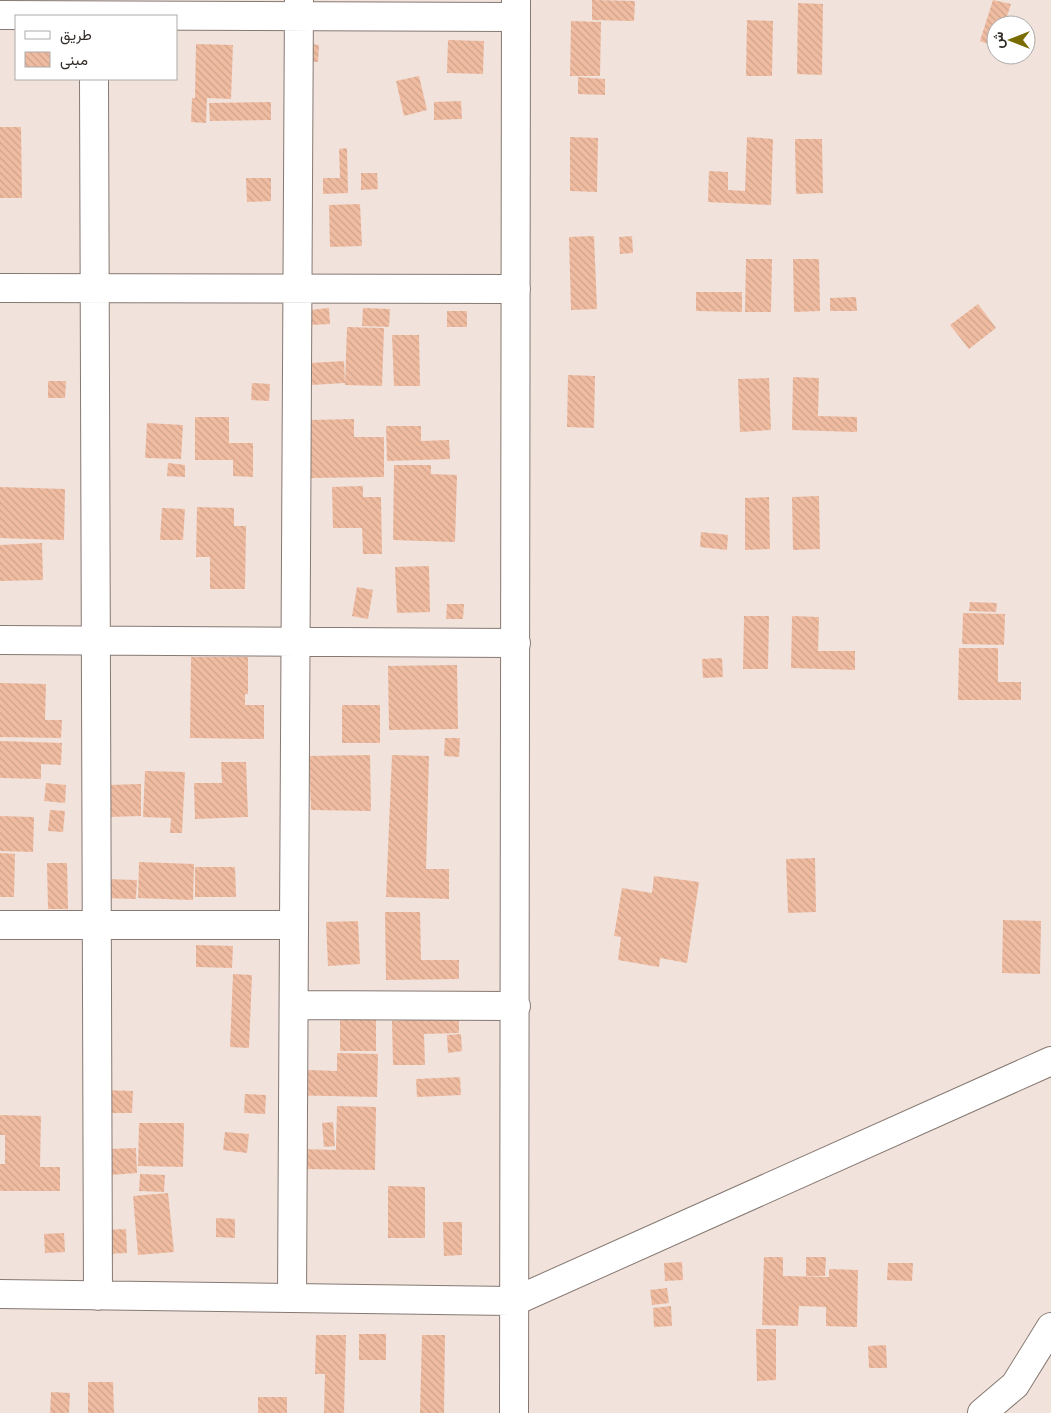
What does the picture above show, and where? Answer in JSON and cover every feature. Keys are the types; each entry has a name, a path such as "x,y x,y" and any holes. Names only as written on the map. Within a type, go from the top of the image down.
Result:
{"street":[{"path":"292,1298 299,8"},
{"path":"0,15 94,10 299,8 516,9 514,1413"},
{"path":"94,80 98,1296"},
{"path":"0,288 516,289"},
{"path":"0,640 516,643"},
{"path":"0,926 294,925"},
{"path":"294,1005 516,1006"},
{"path":"0,1294 515,1301 1051,1060"},
{"path":"982,1413 1015,1385 1051,1327"}],"building":[{"path":"592,0 635,1 634,21 592,20"},
{"path":"993,0 1011,4 1007,15 988,15"},
{"path":"798,3 823,4 822,75 797,74"},
{"path":"747,20 773,21 772,76 746,76"},
{"path":"571,21 601,22 600,76 570,76"},
{"path":"986,22 986,43 980,41"},
{"path":"448,40 484,41 483,74 447,73"},
{"path":"303,43 319,45 318,62 301,61"},
{"path":"196,44 233,45 231,99 207,98 206,123 191,122 192,98 195,98"},
{"path":"419,76 427,110 404,116 396,81"},
{"path":"578,77 605,79 605,95 578,94"},
{"path":"461,101 462,119 434,120 434,102"},
{"path":"271,102 271,120 210,121 209,103"},
{"path":"0,127 21,127 22,198 0,198"},
{"path":"570,137 598,138 597,192 570,191"},
{"path":"747,137 773,139 771,205 708,202 709,171 728,172 728,190 745,191"},
{"path":"795,139 822,139 823,193 796,194"},
{"path":"347,148 348,193 323,194 323,178 340,178 339,149"},
{"path":"361,173 377,173 378,189 361,190"},
{"path":"246,178 271,178 271,201 247,202"},
{"path":"360,204 362,246 330,247 329,205"},
{"path":"594,236 597,309 571,310 569,237"},
{"path":"632,236 633,253 620,254 619,237"},
{"path":"746,259 772,259 771,312 745,312"},
{"path":"793,259 819,259 820,311 794,312"},
{"path":"696,292 742,292 742,312 696,311"},
{"path":"856,297 857,311 830,311 830,298"},
{"path":"978,304 996,328 969,349 950,325"},
{"path":"329,308 330,324 311,325 310,310"},
{"path":"363,308 390,309 389,327 362,326"},
{"path":"447,311 467,311 467,327 447,327"},
{"path":"347,327 384,328 382,386 345,385"},
{"path":"392,335 419,335 420,386 394,386"},
{"path":"344,361 345,383 311,385 310,363"},
{"path":"568,375 595,376 594,428 567,427"},
{"path":"793,377 819,378 818,416 857,417 857,432 792,430"},
{"path":"769,378 771,430 740,432 738,379"},
{"path":"48,381 66,381 65,398 48,398"},
{"path":"252,383 270,384 269,401 251,400"},
{"path":"195,417 229,417 229,443 253,443 253,477 233,476 233,460 195,460"},
{"path":"354,419 354,437 384,437 384,477 310,478 309,420"},
{"path":"147,423 183,425 181,459 145,458"},
{"path":"386,426 421,426 421,441 449,440 450,459 387,461"},
{"path":"168,463 185,465 185,477 167,476"},
{"path":"394,465 431,465 431,474 457,475 455,542 393,540"},
{"path":"363,486 363,497 381,497 382,554 363,554 362,528 333,528 332,487"},
{"path":"0,487 65,489 64,540 0,538"},
{"path":"819,496 820,549 793,550 792,497"},
{"path":"769,497 770,549 745,550 745,498"},
{"path":"197,507 234,508 234,526 246,526 245,589 210,589 210,557 196,557"},
{"path":"162,508 185,509 183,540 160,540"},
{"path":"701,532 728,535 727,550 700,547"},
{"path":"42,543 43,580 0,581 0,545"},
{"path":"429,566 430,612 397,613 395,567"},
{"path":"357,587 373,590 368,619 352,616"},
{"path":"970,602 997,603 996,612 969,611"},
{"path":"447,604 464,604 463,619 446,619"},
{"path":"963,613 1005,614 1004,645 962,644"},
{"path":"744,616 769,616 768,669 743,669"},
{"path":"792,616 819,617 818,651 855,651 855,670 791,668"},
{"path":"959,648 998,648 998,682 1021,682 1021,700 958,700"},
{"path":"191,657 248,657 248,694 245,694 245,705 264,705 264,739 190,738"},
{"path":"722,658 723,677 703,678 702,659"},
{"path":"457,665 458,729 389,730 388,666"},
{"path":"0,683 46,684 45,720 62,720 61,738 0,737"},
{"path":"342,705 380,705 380,743 342,743"},
{"path":"445,738 460,738 459,757 444,756"},
{"path":"0,741 62,743 61,765 41,764 41,779 0,778"},
{"path":"370,755 371,811 311,810 309,756"},
{"path":"392,755 429,756 426,869 449,869 449,899 386,897"},
{"path":"221,762 246,762 248,817 195,819 194,783 222,783"},
{"path":"145,771 185,772 182,833 170,833 171,818 143,817"},
{"path":"46,783 66,785 65,803 44,801"},
{"path":"141,784 141,816 108,817 107,785"},
{"path":"50,810 65,811 63,832 48,831"},
{"path":"0,816 34,817 33,852 0,851"},
{"path":"0,853 15,854 14,897 0,897"},
{"path":"815,858 816,912 788,913 786,859"},
{"path":"139,862 194,864 193,900 138,898"},
{"path":"47,863 67,863 68,909 48,909"},
{"path":"195,867 235,867 236,897 195,897"},
{"path":"654,876 699,882 687,963 660,958 659,967 618,960 621,937 614,936 622,888 652,893"},
{"path":"105,879 137,880 136,899 104,898"},
{"path":"385,912 420,912 421,960 459,960 459,979 386,980"},
{"path":"1003,920 1041,921 1040,974 1002,973"},
{"path":"358,921 360,964 328,966 326,922"},
{"path":"196,945 233,946 232,968 196,967"},
{"path":"233,974 252,975 249,1048 230,1047"},
{"path":"376,1016 376,1051 340,1051 340,1017"},
{"path":"459,1017 459,1033 424,1034 425,1065 393,1065 392,1021"},
{"path":"461,1034 462,1051 448,1053 447,1035"},
{"path":"337,1053 378,1054 377,1097 282,1095 282,1069 337,1071"},
{"path":"460,1077 461,1095 417,1097 416,1079"},
{"path":"104,1090 133,1091 132,1113 104,1113"},
{"path":"245,1094 266,1095 265,1114 244,1113"},
{"path":"337,1106 376,1107 375,1170 302,1169 302,1149 336,1150"},
{"path":"0,1115 41,1116 40,1167 60,1167 60,1191 0,1191 0,1164 5,1164 5,1135 0,1135"},
{"path":"333,1122 335,1146 324,1147 322,1123"},
{"path":"139,1123 184,1123 183,1167 138,1166"},
{"path":"225,1132 249,1134 247,1153 223,1150"},
{"path":"136,1148 137,1173 110,1175 109,1149"},
{"path":"140,1174 165,1175 164,1192 139,1191"},
{"path":"388,1186 425,1187 425,1238 388,1238"},
{"path":"168,1193 174,1252 138,1255 133,1196"},
{"path":"216,1218 235,1219 235,1238 216,1237"},
{"path":"443,1222 462,1222 462,1255 444,1256"},
{"path":"126,1229 127,1253 105,1254 103,1230"},
{"path":"64,1233 65,1252 45,1253 44,1234"},
{"path":"764,1257 783,1257 783,1276 829,1277 829,1269 858,1270 857,1327 826,1326 826,1307 799,1306 798,1326 762,1325"},
{"path":"806,1257 826,1257 825,1276 806,1276"},
{"path":"682,1262 683,1280 665,1281 664,1263"},
{"path":"888,1263 913,1263 912,1281 887,1280"},
{"path":"667,1288 669,1303 652,1305 650,1290"},
{"path":"671,1306 672,1326 654,1327 653,1308"},
{"path":"756,1329 776,1329 776,1380 757,1381"},
{"path":"359,1334 386,1334 386,1360 359,1360"},
{"path":"316,1335 346,1335 344,1413 324,1413 325,1374 315,1374"},
{"path":"422,1335 445,1335 444,1413 420,1413"},
{"path":"886,1345 887,1368 869,1368 868,1346"},
{"path":"88,1382 113,1382 114,1413 88,1413"},
{"path":"51,1392 70,1393 69,1413 50,1413"},
{"path":"258,1397 287,1397 287,1413 258,1413"}]}
